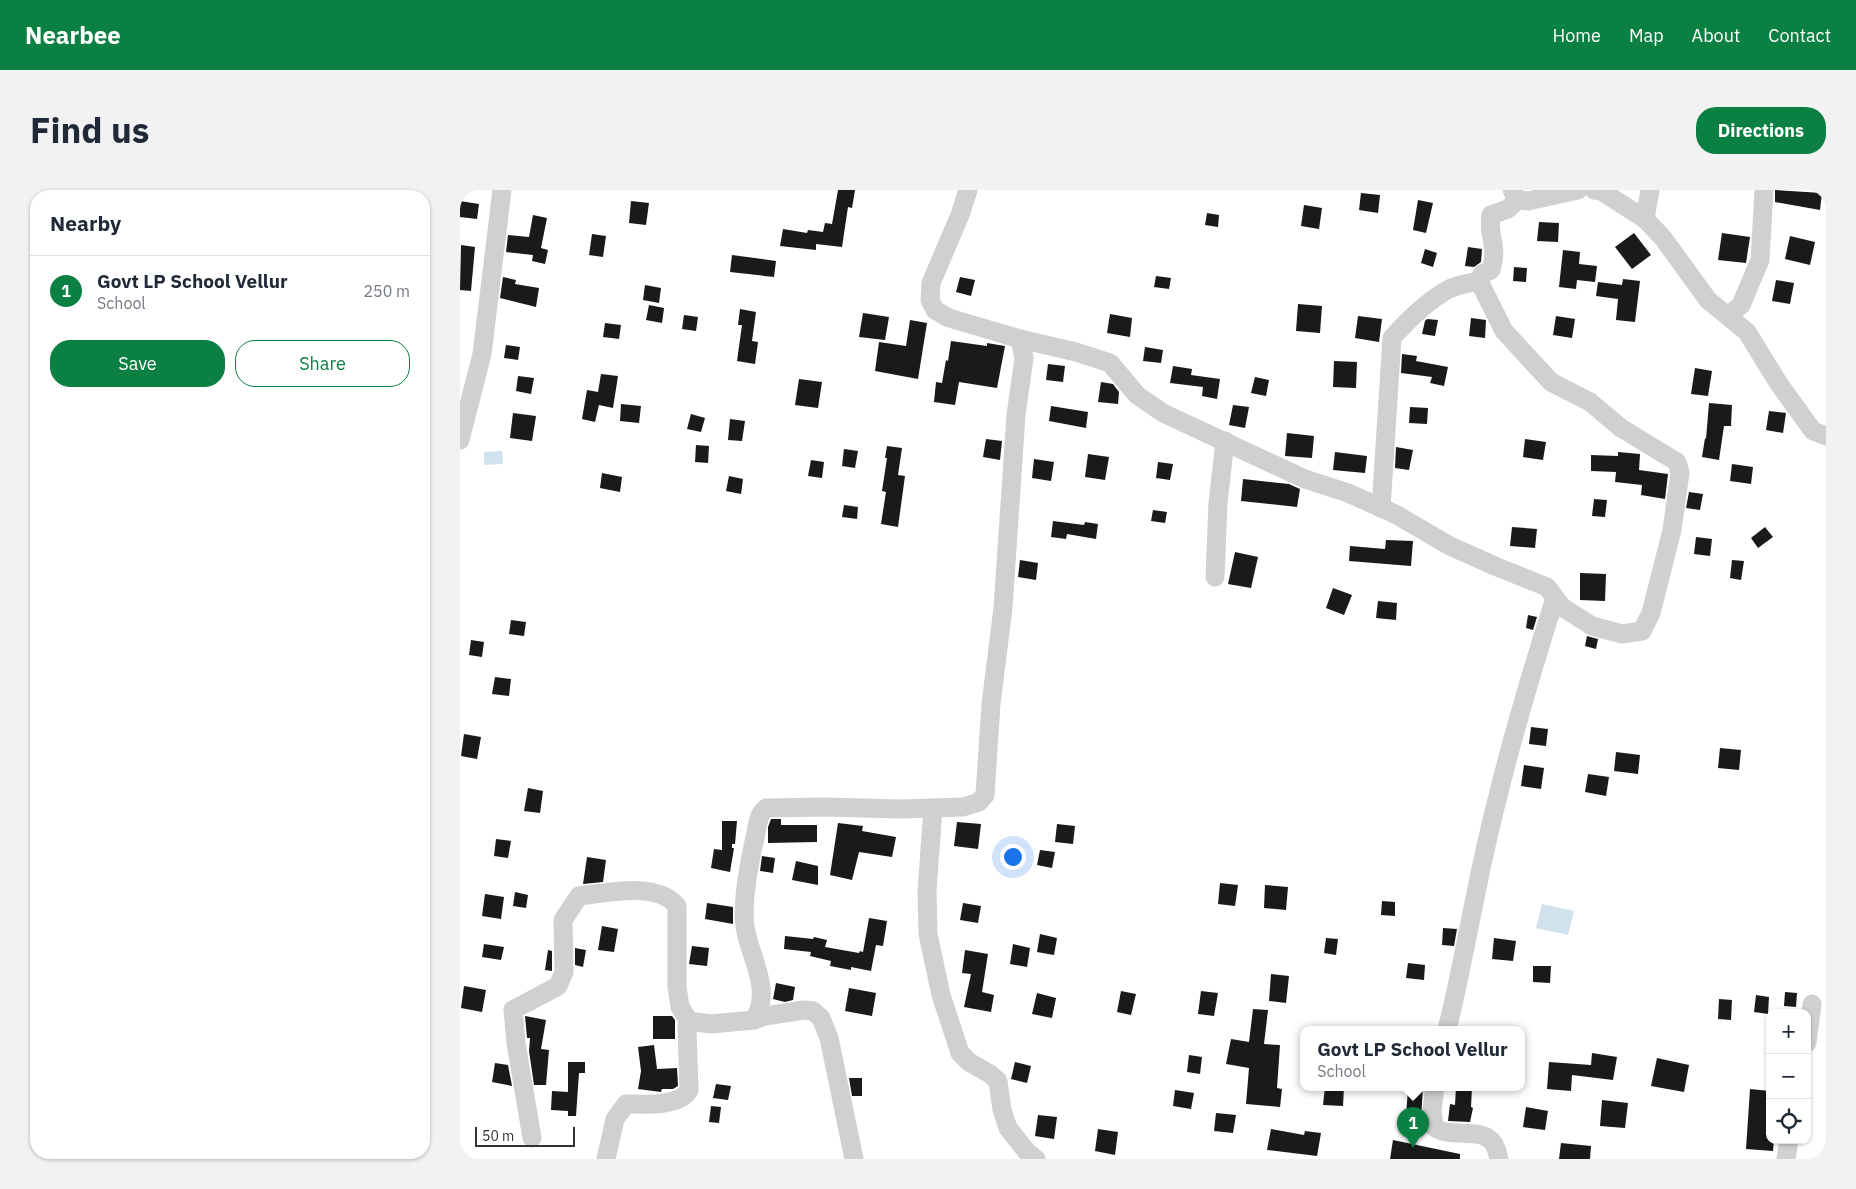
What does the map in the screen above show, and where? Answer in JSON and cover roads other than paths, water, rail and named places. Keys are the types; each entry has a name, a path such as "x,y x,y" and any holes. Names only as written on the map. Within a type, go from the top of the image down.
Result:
{"street":[{"path":"460,440 482,354 502,190"},
{"path":"968,190 960,215 932,283 930,300 935,310 949,318 1110,363 1137,395 1163,413 1305,479 1348,493 1395,514 1450,546 1547,587 1562,607 1592,626 1622,634 1642,630 1652,613 1672,530 1680,473 1677,462 1621,428 1590,402 1551,382 1504,331 1479,281 1482,274 1491,270 1495,258 1489,223 1491,215 1508,209 1514,195 1528,201 1578,190"},
{"path":"1594,190 1601,191 1645,219 1663,238 1708,300 1748,332 1779,384 1813,430 1826,436"},
{"path":"1645,219 1650,190"},
{"path":"1728,316 1741,305 1760,260 1764,190"},
{"path":"1381,508 1392,338 1404,324 1450,288 1479,281"},
{"path":"754,1020 761,1009 762,993 746,931 744,908 753,847 761,814 766,808 963,808 979,802 984,795 991,704 1003,608 1016,415 1024,358 1020,339"},
{"path":"1215,577 1218,503 1225,441"},
{"path":"1448,1026 1464,962 1474,902 1512,740 1555,598"},
{"path":"933,808 927,890 928,934 941,995 960,1053 968,1062 990,1074 998,1081 1002,1110 1008,1128 1027,1152 1036,1159"},
{"path":"532,1138 516,1043 513,1010 558,986 564,972 563,920 579,896 631,890 660,894 673,900 677,906 677,987 680,1007 691,1024"},
{"path":"1811,1012 1812,1004"},
{"path":"606,1159 615,1119 626,1104 678,1101 686,1095 689,1090 687,1026 696,1022 711,1024 754,1020 765,1016 804,1010 813,1011 821,1018 829,1038 854,1159"},
{"path":"1434,1091 1432,1110 1434,1127 1442,1132 1483,1134 1494,1144 1499,1159"},
{"path":"1786,1159 1788,1144"}],"water":[{"path":"502,451 503,464 484,465 484,452"},
{"path":"1542,904 1574,911 1568,935 1536,928"}],"place":[{"name":"Govt LP School Vellur","path":"1413,1148"}]}
